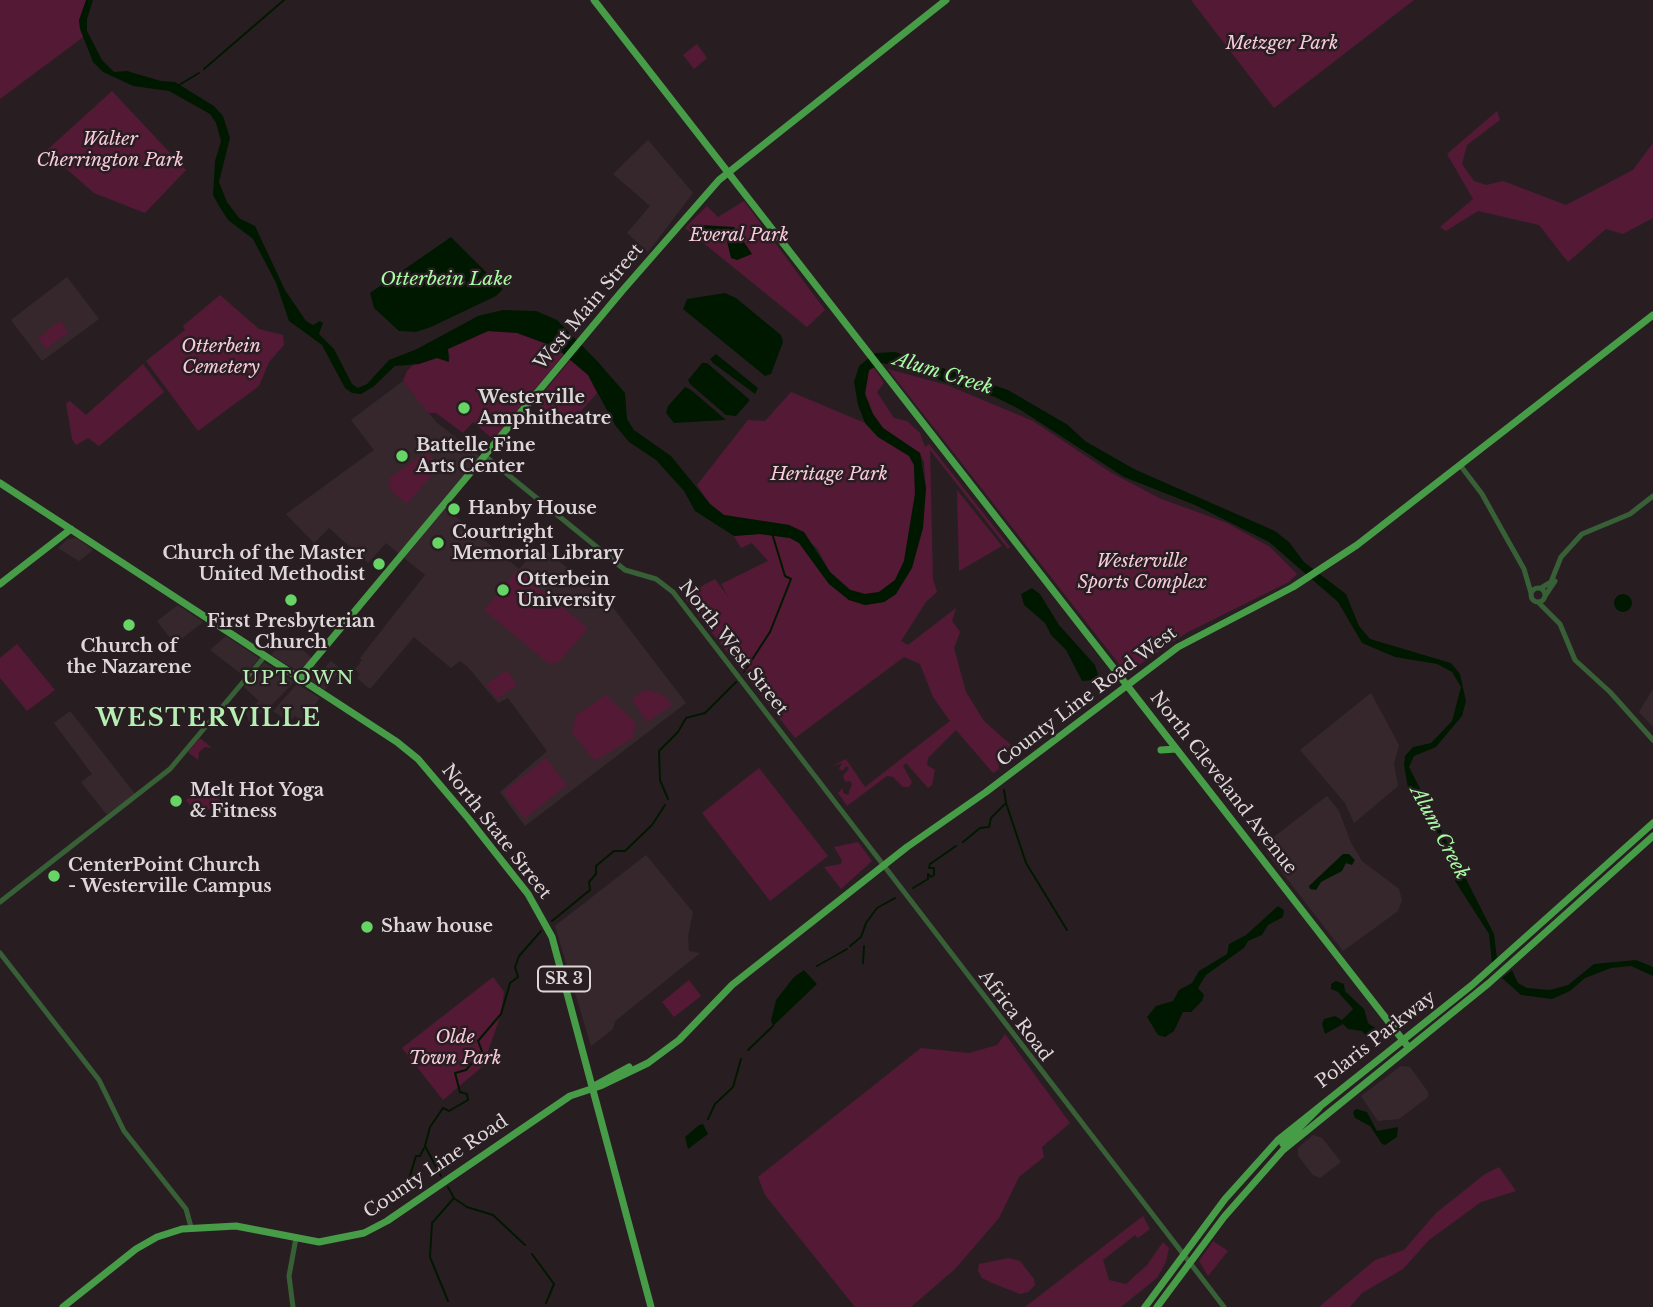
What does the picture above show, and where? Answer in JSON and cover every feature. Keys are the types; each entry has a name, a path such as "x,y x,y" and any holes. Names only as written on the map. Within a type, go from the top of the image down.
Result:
{"main road":[{"name":"North Cleveland Avenue","path":"594,0 1409,1048"},
{"name":"West Main Street","path":"299,678 585,336 728,172 946,0"},
{"name":"County Line Road West","path":"592,1087 600,1086 659,1055 682,1037 732,985 883,866 986,792 1126,684 1186,642 1328,566 1653,315"},
{"name":"SR 3","path":"0,483 265,656"},
{"path":"0,583 71,529"},
{"name":"North State Street","path":"265,656 418,759 528,894 556,947 651,1307"},
{"path":"1167,736 1161,750 1176,749"},
{"name":"Polaris Parkway","path":"1145,1307 1252,1168 1320,1104 1489,970 1653,823"},
{"name":"Polaris Parkway","path":"1157,1307 1247,1188 1280,1153 1495,978 1653,836"},
{"name":"County Line Road West","path":"592,1087 659,1055"},
{"path":"627,1073 638,1063"},
{"name":"County Line Road","path":"63,1307 141,1246 165,1234 191,1227 236,1226 296,1238 337,1241 378,1227 566,1098 592,1087"},
{"path":"1280,1153 1282,1144 1313,1116 1320,1104"}],"street":[{"name":"North West Street","path":"485,456 625,570 656,579 669,588 788,739"},
{"path":"1460,465 1482,494 1524,569 1564,625 1582,667"},
{"path":"1531,593 1551,582 1561,557 1582,534 1630,514 1653,498"},
{"path":"1538,602 1545,596 1564,559 1579,541 1600,528 1629,518 1653,498"},
{"path":"1524,569 1532,599 1557,619 1573,656 1653,740"},
{"path":"0,902 170,769 265,656"},
{"name":"Africa Road","path":"788,739 1224,1307"},
{"path":"0,953 99,1080 121,1126 184,1206 191,1227"},
{"path":"293,1307 289,1276 296,1238"}],"shaded area":[{"path":"648,140 693,193 648,252 627,233 650,206 613,174"},
{"path":"67,277 99,319 42,361 11,320"},
{"name":"Otterbein University","path":"403,381 436,422 481,457 442,505 519,569 540,545 611,605 686,703 525,826 500,792 547,751 508,698 498,703 467,666 460,661 451,668 414,637 370,689 357,678 360,674 355,669 362,660 360,658 425,575 386,543 368,563 329,528 314,543 286,514 374,450 351,420"},
{"path":"77,538 93,550 79,561 58,548 68,539"},
{"path":"178,605 203,622 175,644 157,621"},
{"path":"226,636 259,658 244,676 210,650"},
{"path":"286,636 312,658 301,673 271,655"},
{"path":"331,661 341,669 325,690 305,677 314,665 322,671"},
{"path":"264,662 294,682 268,709 260,702 266,709 249,722 246,712 259,701 244,687"},
{"path":"297,684 320,698 302,721 295,716 289,722 273,711"},
{"path":"1653,689 1653,727 1639,712"},
{"path":"1371,693 1399,745 1394,764 1398,786 1354,823 1345,803 1300,750"},
{"path":"70,711 135,794 107,815 81,782 92,774 54,723"},
{"path":"1327,796 1339,811 1351,843 1362,861 1399,889 1402,900 1398,911 1343,951 1267,853 1266,843"},
{"path":"646,855 693,912 688,936 689,951 700,953 615,1021 613,1029 591,1046 555,926"},
{"path":"1401,1066 1410,1067 1428,1092 1428,1097 1399,1119 1378,1121 1361,1096"},
{"path":"1313,1135 1322,1138 1341,1162 1320,1178 1313,1175 1298,1156 1298,1148"}],"green space":[{"path":"0,0 90,0 84,20 86,35 0,99"},
{"name":"Metzger Park","path":"1191,0 1414,0 1274,108"},
{"path":"697,44 707,58 694,69 683,55"},
{"name":"Walter Cherrington Park","path":"112,91 186,170 145,213 94,193 46,151"},
{"path":"1497,111 1500,120 1467,145 1462,164 1474,181 1486,185 1503,181 1566,205 1633,170 1653,143 1653,218 1623,234 1606,229 1568,262 1539,225 1478,211 1446,231 1440,227 1473,199 1447,154"},
{"name":"Everal Park","path":"744,201 825,310 807,327 685,228 707,206 718,217"},
{"name":"Otterbein Cemetery","path":"220,295 259,329 283,335 284,345 269,362 259,386 198,431 146,361 185,330 183,326"},
{"path":"60,321 69,332 46,349 38,338"},
{"path":"488,331 517,332 555,347 564,354 494,440 473,422 463,433 436,413 428,413 403,381 407,371 425,353 450,359 448,349"},
{"path":"571,359 588,375 597,393 568,426 535,403"},
{"path":"143,364 164,392 99,446 88,438 76,445 72,439 66,403 70,401 86,415"},
{"path":"873,366 884,383 877,392 894,418 907,421 920,433 925,447 929,444 1010,547 1008,549 930,450 933,579 937,592 926,602 901,641 908,645 956,608 952,621 960,632 954,648 966,692 984,721 1011,745 998,757 999,769 993,773 956,730 928,758 927,765 935,770 932,785 928,788 906,763 903,766 912,782 909,787 903,787 893,777 887,776 847,806 838,793 843,788 843,793 848,795 852,784 850,781 845,782 843,776 849,768 846,766 843,771 839,769 842,763 832,766 846,759 865,787 950,721 933,697 920,664 904,657 795,738 683,596 715,579 729,598 721,584 768,561 752,543 741,548 734,536 760,534 790,538 799,543 829,584 849,600 865,605 884,602 896,594 926,489 924,462 920,453 883,428 873,414 865,394 866,375"},
{"name":"Westerville Sports Complex","path":"888,369 947,385 1033,421 1110,472 1159,498 1227,523 1270,547 1297,574 1289,582 1188,632 1139,665 1135,662 1123,669"},
{"name":"Heritage Park","path":"791,392 865,423 878,437 909,455 914,465 915,494 904,561 895,580 879,592 865,594 851,590 830,572 817,548 789,525 724,515 710,504 697,485 748,420 765,421"},
{"path":"426,452 441,465 407,504 390,490 389,478"},
{"path":"957,490 1002,546 959,571"},
{"path":"517,570 588,628 559,662 549,664 484,610"},
{"path":"17,644 55,690 27,711 0,678 0,658"},
{"path":"507,670 517,685 497,699 486,684"},
{"path":"649,690 665,696 672,705 647,722 632,700 642,691"},
{"path":"606,695 636,723 633,738 595,761 572,733 576,715"},
{"path":"200,738 212,748 205,747 199,752 198,760 188,752"},
{"path":"546,758 567,785 524,819 503,792"},
{"path":"759,768 828,856 770,901 702,813"},
{"path":"207,783 220,801 199,817 186,800"},
{"path":"858,842 872,861 841,889 824,867 841,864 842,860 834,847"},
{"name":"Olde Town Park","path":"493,977 504,992 501,1014 483,1066 443,1100 402,1048"},
{"path":"689,980 701,996 674,1017 662,1002"},
{"path":"1005,1034 1070,1123 1042,1147 1044,1157 1019,1177 999,1218 955,1269 911,1307 855,1307 765,1195 758,1177 921,1048 969,1053 997,1045"},
{"path":"1499,1167 1516,1191 1481,1202 1429,1240 1403,1269 1362,1293 1350,1307 1319,1307 1375,1260 1404,1250 1436,1213 1485,1174"},
{"path":"1143,1216 1150,1229 1138,1238 1135,1235 1103,1260 1109,1280 1126,1284 1147,1265 1163,1242 1169,1248 1166,1262 1157,1278 1121,1307 1025,1307"},
{"path":"1213,1241 1228,1251 1208,1276 1199,1261"},
{"path":"1009,1258 1020,1261 1034,1279 1035,1285 1028,1292 1020,1294 992,1283 982,1278 978,1271 979,1264"}],"water":[{"name":"Alum Creek","path":"86,0 93,0 87,19 87,31 102,60 114,72 127,71 161,81 175,82 214,106 223,116 230,138 219,182 227,202 239,218 255,226 285,290 306,321 313,325 320,321 323,323 319,334 334,349 352,384 358,388 367,384 389,360 417,349 478,316 503,310 536,311 557,320 599,363 625,393 627,419 634,430 671,456 710,504 724,515 789,525 804,532 830,572 850,590 865,594 879,592 895,580 904,561 915,494 914,465 909,456 878,437 865,423 858,405 854,382 859,366 875,353 895,352 1008,390 1068,425 1085,441 1134,469 1275,531 1289,542 1304,562 1346,594 1359,626 1370,639 1451,663 1460,674 1466,701 1462,716 1436,747 1414,756 1409,767 1494,934 1497,958 1492,963 1489,934 1455,881 1456,873 1446,849 1423,805 1408,788 1404,765 1405,756 1413,747 1431,743 1452,721 1461,687 1452,672 1437,664 1395,657 1362,643 1338,602 1269,542 1195,505 1124,477 1019,409 995,397 944,382 921,371 882,363 869,370 865,394 873,414 883,428 920,453 926,489 923,528 912,568 896,594 884,602 865,605 849,600 829,584 799,543 790,538 760,534 734,536 695,511 684,491 656,460 629,442 615,425 588,375 555,347 517,333 488,331 448,349 449,362 437,358 419,364 395,366 373,387 361,394 352,393 345,388 322,345 289,321 276,283 253,239 228,220 213,195 215,161 221,141 216,123 210,114 169,91 133,86 103,72 93,62 80,29 79,20"},
{"path":"700,225 734,227 752,254 737,260 731,258 726,237 704,237 697,233"},
{"name":"Otterbein Lake","path":"451,237 503,289 496,296 431,327 416,332 399,331 374,308 370,293"},
{"path":"725,293 736,298 781,335 783,342 771,374 765,376 683,309 687,299"},
{"path":"716,354 758,388 755,394 713,363 710,359"},
{"path":"702,363 707,363 750,400 736,416 726,415 690,384 688,380"},
{"path":"685,387 726,420 674,423 666,413 668,406"},
{"path":"1032,588 1040,594 1059,625 1095,665 1098,675 1095,680 1082,681 1066,650 1051,635 1045,623 1024,605 1021,594"},
{"path":"1619,594 1627,594 1632,603 1630,610 1619,612 1614,607 1614,599"},
{"path":"1343,854 1349,854 1355,860 1352,865 1346,863 1342,871 1321,882 1316,890 1310,889 1309,886"},
{"path":"1278,906 1284,910 1283,917 1268,925 1262,935 1248,941 1244,948 1206,975 1198,988 1204,995 1202,1001 1191,1012 1183,1012 1174,1031 1165,1037 1158,1035 1147,1017 1156,1006 1173,1001 1179,990 1192,983 1199,971 1227,954 1229,944 1246,935"},
{"path":"1636,960 1653,967 1653,976 1631,966 1611,968 1585,978 1570,991 1552,999 1521,995 1502,978 1512,970 1518,983 1527,988 1550,990 1568,985 1594,964"},
{"path":"804,970 817,984 773,1026 771,1020 776,1000 794,977"},
{"path":"1336,981 1344,984 1345,991 1364,1009 1368,1023 1377,1029 1375,1036 1367,1037 1362,1031 1348,1029 1343,1024 1325,1034 1322,1024 1324,1019 1335,1016 1342,1020 1353,1009 1338,992 1331,989 1331,984"},
{"path":"1356,1109 1367,1112 1377,1131 1398,1127 1397,1137 1385,1145 1382,1144 1370,1126 1355,1118 1353,1112"},
{"path":"703,1124 708,1134 688,1149 685,1137"}],"waterway":[{"path":"204,69 284,0"},
{"path":"179,85 199,73"},
{"path":"744,672 770,632 791,579 785,576 772,533"},
{"path":"668,799 660,780 659,751 678,732 686,718 705,713 736,682"},
{"path":"963,842 980,828 989,827 991,818 1006,803 1004,790"},
{"path":"1006,803 1026,863 1067,930"},
{"path":"552,921 590,890 589,882 596,874 596,866 614,851 625,851 652,825 665,805"},
{"path":"913,888 928,879 928,874 931,877 934,875 934,868 929,868 930,864 956,846"},
{"path":"850,946 861,937 866,923 877,908 895,898"},
{"path":"441,1176 425,1146 430,1127 443,1108 449,1111 468,1100 467,1094 460,1092 455,1073 466,1070 482,1051 478,1041 501,1014 510,983 518,977 515,967 519,956 541,931"},
{"path":"863,963 864,946"},
{"path":"817,966 847,949"},
{"path":"748,1050 773,1026"},
{"path":"708,1119 715,1104 733,1087 741,1059"},
{"path":"408,1182 416,1156 420,1156 424,1148"},
{"path":"448,1187 454,1198 432,1223 430,1257 448,1301"},
{"path":"394,1202 405,1193"},
{"path":"455,1199 467,1207 493,1215 525,1245"},
{"path":"532,1254 554,1284 546,1303"}],"place":[{"name":"Westerville Amphitheatre","path":"464,408"},
{"name":"Battelle Fine Arts Center","path":"402,456"},
{"name":"Hanby House","path":"454,509"},
{"name":"Courtright Memorial Library","path":"438,543"},
{"name":"Church of the Master United Methodist","path":"379,564"},
{"name":"Otterbein University","path":"503,590"},
{"name":"First Presbyterian Church","path":"291,600"},
{"name":"Church of the Nazarene","path":"129,625"},
{"name":"Melt Hot Yoga & Fitness","path":"176,801"},
{"name":"CenterPoint Church - Westerville Campus","path":"54,876"},
{"name":"Shaw house","path":"367,927"}],"district":[{"name":"UPTOWN","path":"299,679"},
{"name":"WESTERVILLE","path":"209,719"}]}
